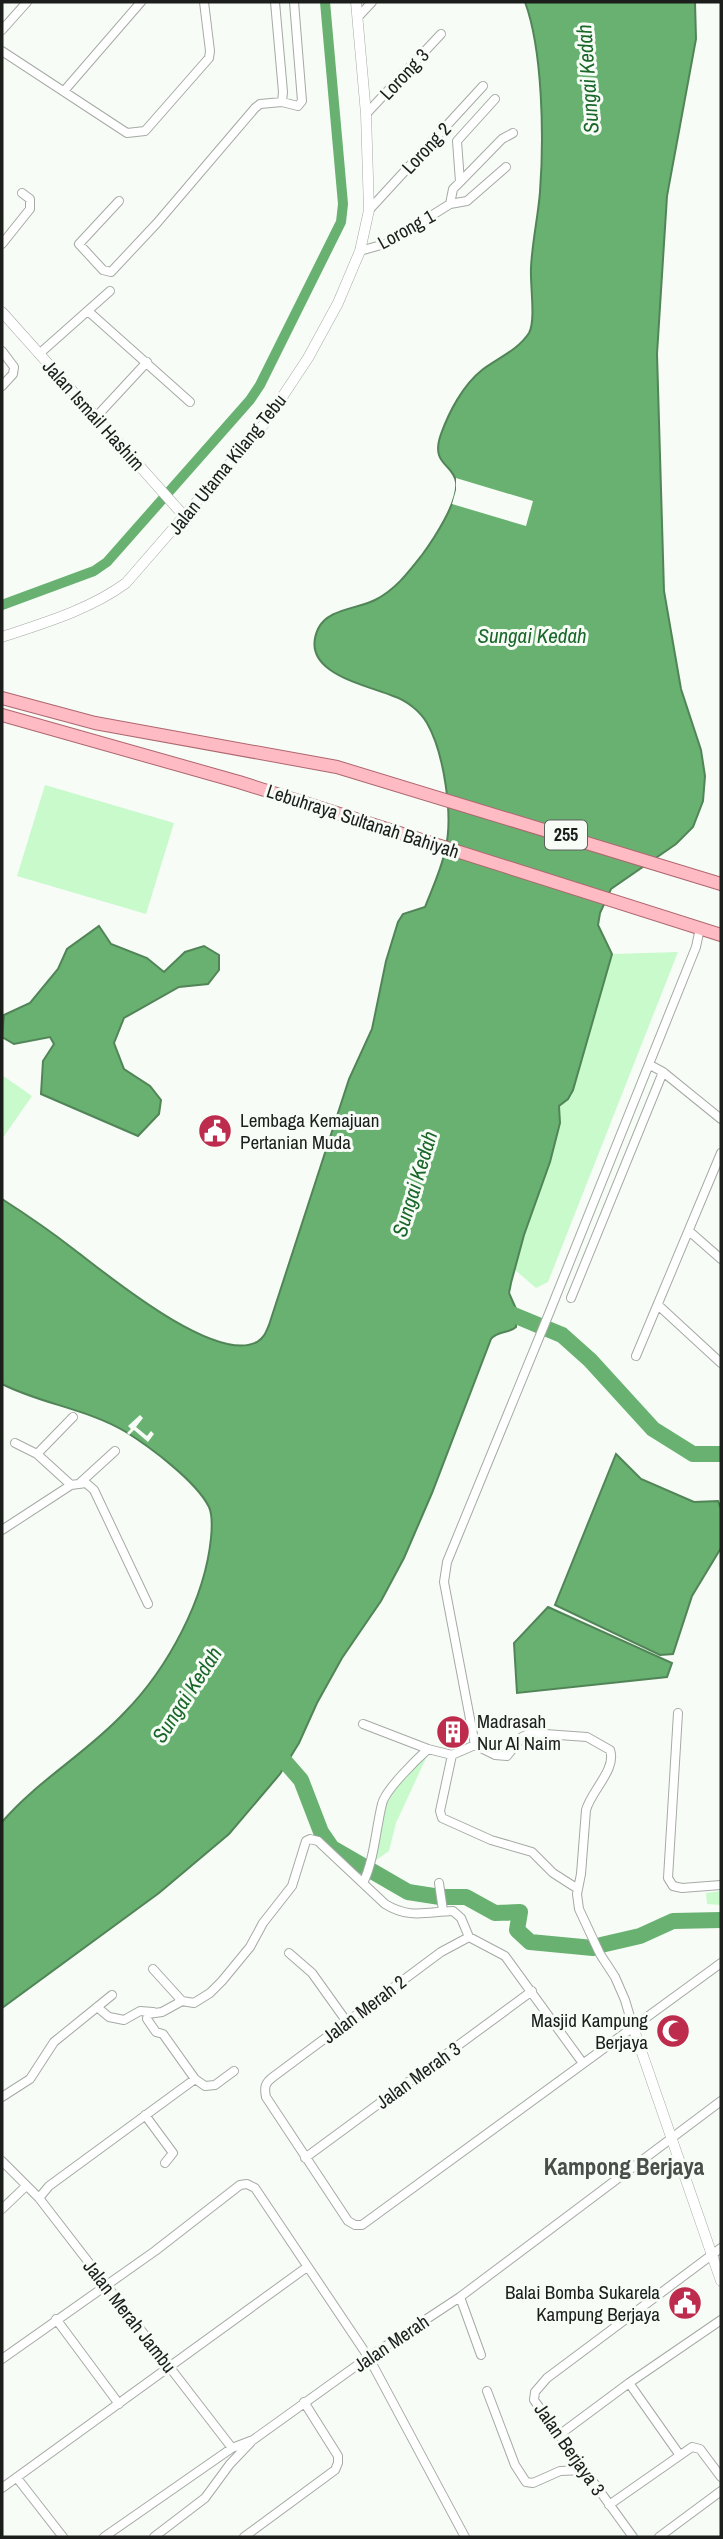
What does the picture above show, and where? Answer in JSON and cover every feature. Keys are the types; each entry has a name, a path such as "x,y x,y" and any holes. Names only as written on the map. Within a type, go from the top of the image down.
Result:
{"main road":[{"name":"Lebuhraya Sultanah Bahiyah","path":"2,698 95,723 337,767 694,873 721,884"},
{"name":"Lebuhraya Sultanah Bahiyah","path":"2,715 90,742 155,756 721,935"}],"street":[{"path":"2,30 27,2"},
{"path":"64,91 141,2"},
{"path":"2,51 127,133 145,131 205,64 211,51 204,2"},
{"path":"275,2 282,102"},
{"path":"119,201 79,244 103,270 111,272 157,223 255,108 260,104 282,102 298,106 302,101 294,2"},
{"name":"Jalan Utama Kilang Tebu","path":"2,637 89,606 110,595 139,570 265,423 308,358 338,303 360,251 369,209 366,114 356,2"},
{"path":"357,18 372,2"},
{"name":"Lorong 3","path":"366,114 441,34"},
{"name":"Lorong 2","path":"369,209 483,86"},
{"name":"Lorong 1","path":"460,182 457,141 495,99"},
{"name":"Lorong 1","path":"450,204 453,189 502,139 513,133"},
{"name":"Lorong 1","path":"360,251 388,243 450,204 467,201 506,167"},
{"path":"2,244 30,209 30,199 22,193"},
{"path":"39,354 110,291"},
{"path":"88,311 190,402"},
{"name":"Jalan Ismail Hashim","path":"2,312 185,517"},
{"path":"2,351 13,367 13,373 2,386"},
{"path":"96,417 148,362"},
{"path":"475,1745 444,1572 650,1065 696,947 700,928"},
{"path":"650,1065 663,1072 721,1119"},
{"path":"571,1298 663,1072"},
{"path":"636,1356 720,1159"},
{"path":"689,1231 721,1259"},
{"path":"658,1305 721,1363"},
{"path":"37,1454 73,1417"},
{"path":"15,1443 37,1454 71,1485"},
{"path":"2,1530 71,1485 81,1482 115,1451"},
{"path":"81,1482 94,1490 148,1604"},
{"path":"678,1713 668,1878 673,1886 681,1888 721,1885"},
{"path":"363,1724 428,1749 452,1755 475,1745"},
{"path":"475,1745 495,1755 507,1756 522,1737 531,1733 587,1737 610,1750 612,1762 593,1792 586,1810 578,1889 581,1918 625,2000 671,2137 717,2251 721,2281"},
{"path":"364,1880 371,1867 371,1850 375,1830 380,1821 382,1802 428,1749"},
{"path":"452,1755 440,1811 442,1818 491,1840 538,1855 553,1873 578,1889"},
{"path":"97,2007 109,2017 124,2020 139,2011 162,2012 182,2001 194,2003 210,1993 244,1955 263,1923 292,1886 306,1841 310,1839 318,1841 364,1880 385,1904 401,1913 411,1914 443,1908 458,1914 470,1937 505,1956 582,2062 721,1962"},
{"path":"440,1888 443,1908"},
{"name":"Jalan Merah 2","path":"470,1937 441,1952 266,2082 266,2097 348,2221 362,2225 582,2062"},
{"path":"289,1953 312,1973 347,2022"},
{"path":"153,1969 182,2001"},
{"name":"Jalan Merah 3","path":"305,2158 531,1991"},
{"path":"2,2097 30,2079 54,2042 112,1995"},
{"path":"153,2012 148,2014 147,2019 156,2032 163,2034 195,2078 210,2087 234,2071"},
{"path":"38,2198 49,2186 195,2078"},
{"name":"Jalan Merah","path":"104,2537 232,2448 253,2440 304,2402 460,2297 721,2101"},
{"path":"145,2115 173,2153 165,2163"},
{"name":"Jalan Merah Jambu","path":"2,2161 38,2198 232,2448"},
{"path":"2,2359 155,2250 240,2185 247,2184 255,2188 369,2358 465,2537"},
{"path":"2,2208 25,2187"},
{"name":"Jalan Berjaya 3","path":"633,2537 534,2400 535,2392 547,2378 717,2251"},
{"path":"2,2488 307,2267"},
{"path":"460,2297 481,2355"},
{"path":"56,2319 119,2404"},
{"path":"559,2435 721,2320"},
{"path":"629,2383 679,2454"},
{"path":"487,2391 515,2465 526,2482 533,2483 559,2470 584,2470"},
{"path":"244,2537 335,2470 338,2456 304,2402"},
{"path":"154,2537 205,2498 230,2464 253,2440"},
{"path":"609,2505 692,2446 700,2449 721,2477"},
{"path":"17,2478 63,2537"},
{"path":"659,2537 721,2491"}],"shaded area":[{"path":"45,785 174,823 146,914 17,876"},
{"path":"678,952 548,1282 536,1288 514,1269 550,1162 560,1123 559,1106 568,1099 573,1090 612,954"},
{"path":"2,1075 32,1096 2,1139"},
{"path":"427,1756 396,1823 389,1851 375,1861 372,1855 384,1803 418,1762"},
{"path":"721,1891 721,1905 707,1904 706,1893"}],"water":[{"name":"Sungai Kedah","path":"525,2 695,2 696,39 667,196 657,354 664,591 681,689 701,750 705,776 703,801 693,827 676,844 611,889 600,913 598,925 612,954 573,1090 568,1099 559,1106 560,1123 550,1162 524,1235 511,1283 509,1293 517,1311 516,1327 491,1339 404,1558 381,1601 342,1658 299,1743 280,1774 229,1834 159,1893 2,2008 2,1822 31,1793 110,1727 156,1675 182,1631 201,1585 212,1522 209,1507 194,1486 172,1465 136,1438 111,1424 2,1384 2,1199 137,1297 190,1329 216,1341 239,1345 257,1342 266,1332 349,1079 372,1029 386,961 398,922 403,914 425,907 448,837 448,803 443,768 427,723 417,710 403,700 353,682 326,667 314,644 322,622 335,613 382,596 401,581 427,548 444,520 456,490 454,476 438,452 438,444 448,417 457,399 475,376 519,344 531,327 531,268 540,192 542,122 536,45"},
{"path":"99,926 111,944 147,958 164,972 185,952 204,946 219,955 219,970 208,984 179,987 124,1018 114,1043 124,1069 150,1086 161,1100 159,1114 138,1136 41,1094 43,1061 54,1044 50,1037 14,1044 2,1037 4,1015 30,1003 58,969 67,949"},
{"path":"616,1454 641,1479 694,1502 718,1501 721,1509 721,1548 692,1596 673,1654 660,1655 555,1605"},
{"path":"548,1607 672,1663 667,1677 517,1693 514,1643"}],"pier":[{"path":"456,478 533,501 526,526 452,504"},
{"path":"140,1415 143,1418 136,1427 147,1436 151,1431 154,1434 148,1442 134,1430 129,1435 127,1433 131,1429 128,1426"}],"waterway":[{"path":"2,605 94,571 107,562 250,400 260,385 341,222 343,204 325,2"},
{"path":"499,1309 562,1335 590,1360 653,1429 693,1454 721,1454"},
{"path":"274,1749 301,1780 321,1832 332,1848 408,1892 440,1897 466,1897 495,1913 520,1912 517,1930 530,1942 593,1948"},
{"path":"601,1945 640,1936 673,1921 721,1920"}],"place":[{"name":"Lembaga Kemajuan Pertanian Muda","path":"215,1131"},
{"name":"Madrasah Nur Al Naim","path":"453,1732"},
{"name":"Masjid Kampung Berjaya","path":"673,2031"},
{"name":"Balai Bomba Sukarela Kampung Berjaya","path":"685,2303"}],"district":[{"name":"Kampong Berjaya","path":"624,2167"}]}
